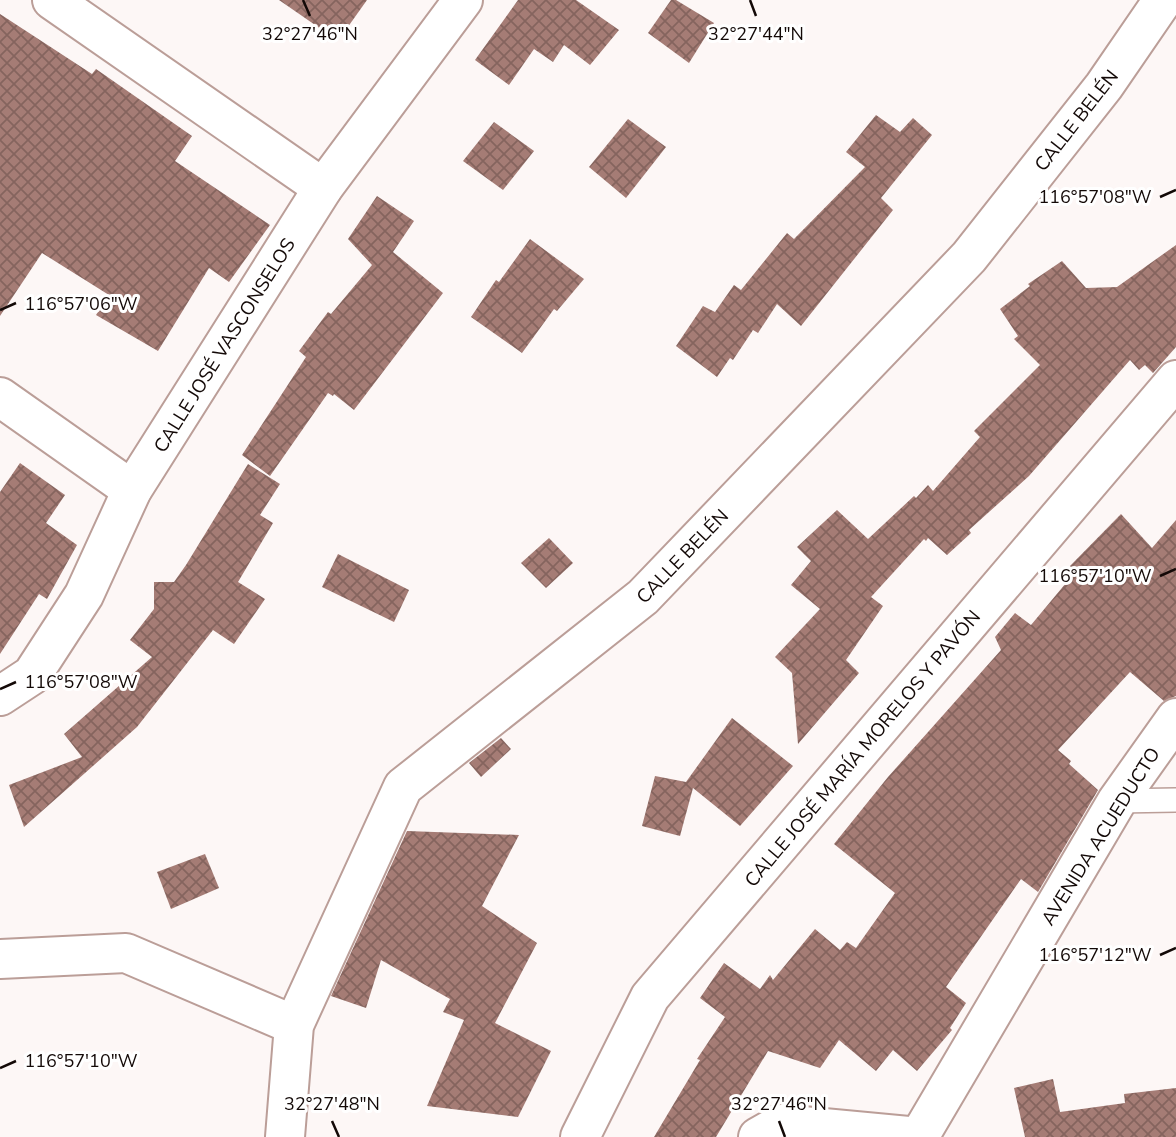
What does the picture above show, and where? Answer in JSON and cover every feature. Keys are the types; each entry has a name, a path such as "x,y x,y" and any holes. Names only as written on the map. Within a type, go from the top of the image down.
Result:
{"street":[{"path":"52,0 324,188"},
{"name":"CALLE JOSÉ VASCONSELOS","path":"0,696 32,676 84,595 132,491 324,188 463,0"},
{"name":"CALLE BELÉN","path":"285,1137 295,1025 403,787 643,597 969,257 1104,86 1163,0"},
{"name":"CALLE JOSÉ MARÍA MORELOS Y PAVÓN","path":"580,1137 650,997 1176,380"},
{"path":"0,397 132,491"},
{"name":"AVENIDA ACUEDUCTO","path":"919,1137 1117,801 1176,718"},
{"path":"0,959 125,953 295,1025"},
{"path":"758,1137 781,1124 919,1137"}],"lane":[{"path":"1117,801 1176,800"}],"building":[{"path":"279,0 367,0 345,31 331,36"},
{"path":"518,0 576,0 619,30 590,65 564,45 553,62 534,49 509,85 475,60"},
{"path":"671,0 676,0 714,23 689,63 648,33"},
{"path":"0,14 92,74 96,69 192,136 175,161 270,225 229,282 209,268 158,351 96,315 109,295 42,253 0,316"},
{"path":"876,115 900,132 913,118 932,135 881,198 893,210 801,326 777,304 758,333 753,330 733,360 730,358 717,377 676,346 703,306 715,312 734,285 741,290 787,233 794,239 865,167 846,152"},
{"path":"628,119 666,147 626,198 589,167"},
{"path":"494,122 534,151 503,190 463,161"},
{"path":"377,196 414,221 393,252 443,293 354,410 334,394 333,396 328,393 270,476 242,455 306,357 299,351 328,312 331,314 372,265 348,239"},
{"path":"530,239 584,279 557,311 554,309 522,353 471,317 496,280 499,282"},
{"path":"1176,245 1176,347 1153,373 1145,365 1139,370 1130,360 1029,476 969,530 971,533 947,555 928,538 926,541 924,539 871,597 883,606 846,660 859,673 798,744 792,673 775,657 820,609 791,585 811,561 797,547 837,510 868,539 928,485 933,491 980,437 974,431 1040,365 1014,339 1018,336 1000,309 1030,286 1028,284 1062,261 1086,288 1117,287"},
{"path":"20,463 65,495 46,523 77,545 47,599 39,594 0,654 0,492"},
{"path":"248,464 280,484 260,515 273,523 238,582 265,599 234,644 213,630 137,727 24,827 9,785 82,757 64,734 152,657 130,640 154,609 154,582 174,582"},
{"path":"1121,514 1152,548 1176,520 1176,696 1164,701 1130,672 1058,750 1071,761 1069,764 1098,790 1038,892 1021,879 946,987 966,1003 950,1028 952,1030 917,1071 893,1050 876,1071 839,1040 820,1068 768,1051 716,1137 654,1137 700,1060 697,1059 725,1017 700,998 724,963 760,989 770,975 773,980 815,929 840,950 847,942 856,948 895,893 834,844 888,777 1001,650 995,637 1015,613 1031,625 1071,577 1068,574 1073,569 1070,566"},
{"path":"549,538 573,563 546,588 521,563"},
{"path":"338,554 409,590 394,622 322,587"},
{"path":"732,718 793,766 740,826 693,788 680,836 642,826 655,776 686,782"},
{"path":"501,738 511,749 481,777 469,763"},
{"path":"407,831 519,835 482,906 537,943 495,1023 551,1051 518,1117 427,1106 464,1020 443,1012 450,999 381,960 366,1008 331,996"},
{"path":"205,854 219,888 171,909 157,872"},
{"path":"1053,1079 1060,1112 1125,1103 1124,1094 1176,1088 1176,1137 1025,1137 1014,1088"}]}
